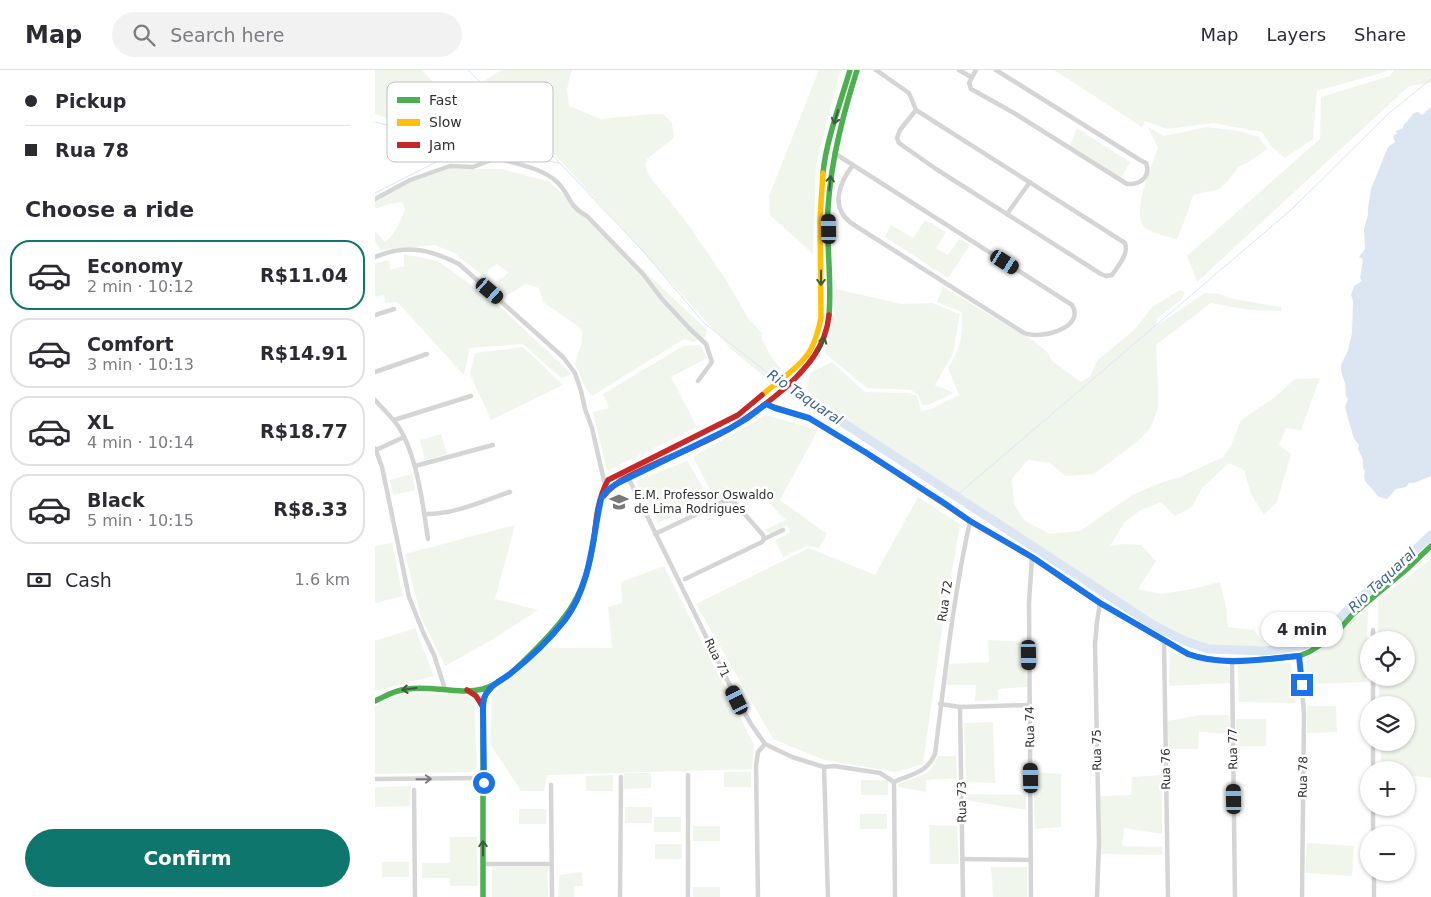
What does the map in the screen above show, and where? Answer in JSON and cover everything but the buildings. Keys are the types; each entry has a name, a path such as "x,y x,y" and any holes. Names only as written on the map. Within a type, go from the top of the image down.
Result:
{"main road":[{"path":"483,897 483,708 485,695 493,685 509,674 538,648 558,628 570,612 581,591 588,569 602,491 608,480 728,421 749,407 770,389 807,354 814,343 819,331 821,310 820,219 823,175 833,128 850,70"},
{"path":"601,499 611,487 629,477 746,419 777,395 817,355 825,338 829,316 828,210 834,154 857,70"},
{"path":"766,404 809,418 865,452 970,521 1032,557 1100,603 1164,641 1195,656 1213,660 1232,661 1299,656 1321,645 1333,637 1358,610 1431,546"},
{"path":"375,701 386,694 402,689 425,687 477,690 493,685"},
{"path":"465,690 476,696 483,708"}],"street":[{"path":"876,70 909,93 916,110 1125,243 1125,254 1112,275 1106,276 1101,274 899,143 897,138 900,130 916,110"},
{"path":"959,70 971,77"},
{"path":"976,70 969,83 971,89 1127,184 1141,182 1148,170 1146,163 996,70"},
{"path":"834,154 853,165 1072,305 1075,310 1075,316 1060,330 1039,335 1024,333 851,223 844,218 839,209 839,204 843,182 853,165"},
{"path":"375,199 410,180 450,166 473,167 486,162"},
{"path":"510,162 542,172 557,182 578,212 587,216 643,274 662,299 706,344 712,362 698,381"},
{"path":"1007,214 1030,182"},
{"path":"375,257 406,249 422,250 443,256 459,264 559,353 575,373 592,428 605,486"},
{"path":"375,315 394,309"},
{"path":"375,372 427,354"},
{"path":"393,420 471,396"},
{"path":"375,400 393,420 404,437 415,466 428,539"},
{"path":"404,437 375,449 382,467 409,596 434,655 445,689"},
{"path":"415,466 493,445"},
{"path":"375,469 382,467"},
{"name":"Rua 71","path":"629,477 737,700 765,744 792,757 824,767 834,766 880,773 895,782"},
{"path":"424,514 435,515 458,510 510,492"},
{"path":"655,534 730,500 734,502 763,535 764,539"},
{"name":"Rua 72","path":"895,782 924,770 935,754 957,586 970,521"},
{"path":"685,579 783,530"},
{"name":"Rua 74","path":"1031,897 1029,603 1032,557"},
{"name":"Rua 75","path":"1097,897 1099,843 1095,644 1100,603"},
{"name":"Rua 76","path":"1164,641 1167,897"},
{"name":"Rua 78","path":"1299,656 1304,714 1302,897"},
{"name":"Rua 77","path":"1232,661 1235,897"},
{"path":"941,704 960,707 1030,705"},
{"name":"Rua 73","path":"960,707 963,897"},
{"path":"758,897 756,766 759,752 765,744"},
{"path":"824,767 828,897"},
{"path":"688,775 688,897"},
{"path":"620,897 621,777"},
{"path":"375,779 484,778"},
{"path":"895,782 895,897"},
{"path":"551,785 553,897"},
{"path":"414,790 415,897"},
{"path":"963,858 1031,860"},
{"path":"483,864 552,864"},
{"path":"1374,881 1374,897"}],"shaded area":[{"path":"375,70 422,70 433,82 387,82 387,118 375,114"},
{"path":"501,70 572,70 567,89 569,106 601,119 663,114 672,123 674,138 647,159 645,165 649,176 685,220 728,283 748,318 762,333 761,339 771,357 781,369 780,373 771,382 732,350 553,153 553,82 484,81"},
{"path":"819,70 842,70 838,78 816,165 813,254 770,215 769,196"},
{"path":"1054,70 1387,70 1317,91 1313,139 1285,158 1271,146 1262,132 1213,123 1167,129 1145,121 1142,127"},
{"path":"1394,70 1431,70 1431,83 1409,86 1197,282 1187,256 1320,139 1321,97 1390,76"},
{"path":"1431,107 1431,476 1414,483 1409,483 1406,487 1396,489 1387,499 1377,495 1365,480 1363,460 1358,449 1359,445 1354,439 1345,407 1348,399 1341,365 1348,350 1352,333 1353,301 1351,295 1354,286 1362,281 1360,278 1363,259 1359,257 1365,249 1364,229 1368,215 1371,189 1388,147 1395,142 1393,137 1397,134 1396,131 1403,128 1414,113 1418,112 1422,115"},
{"path":"1148,127 1164,136 1207,127 1239,131 1259,137 1267,149 1238,167 1228,181 1219,189 1193,195 1177,239 1151,231 1144,227 1141,221 1141,201 1158,148"},
{"path":"1077,128 1130,162 1121,178 1070,145"},
{"path":"449,169 502,169 550,182 707,330 706,337 693,342 684,339 592,396 585,387 575,364 582,343 582,330 543,302 539,288 526,284 506,296 496,281 504,277 508,272 497,264 488,270 486,278 454,253 435,245 380,250 375,242 375,231 385,242 395,231 405,209 402,202 375,209 375,199 410,180"},
{"path":"925,220 946,232 936,248 948,255 959,239 970,245 948,278 885,237 891,225 913,238"},
{"path":"404,254 438,261 497,304 572,374 561,378 523,344 470,348 464,375 397,302 385,303 384,295 375,297 375,263 389,260 390,270 404,266"},
{"path":"943,287 1034,341 1047,352 1052,361 1081,382 1090,376 1097,361 1135,329 1152,307 1180,290 1185,292 1181,300 1157,318 1156,326 1205,293 1220,294 1233,299 1281,307 1281,311 1249,310 1211,303 1156,345 1158,408 1151,427 1137,442 1094,474 1065,476 1050,463 1028,460 1012,479 1014,504 1025,521 1050,534 1080,531 1132,495 1165,481 1178,478 1223,457 1231,445 1241,420 1275,397 1295,379 1320,378 1301,430 1286,428 1279,445 1291,454 1277,502 1264,515 1251,494 1244,470 1229,463 1202,488 1192,507 1175,516 1161,502 1139,511 1124,523 1110,546 1124,544 1141,545 1156,561 1138,589 1162,594 1220,582 1226,606 1228,627 1254,630 1267,647 1209,647 1184,640 942,489 898,455 850,425 807,390 810,373 832,362 865,392 909,393 917,396 921,411 931,409 959,395 948,368 956,354 960,341 962,312 937,302"},
{"path":"836,289 901,304 932,303 960,314 953,353 935,385 954,393 928,405 922,405 918,395 911,390 867,388 825,353 833,316"},
{"path":"700,345 707,358 671,377 697,427 607,471 593,412 609,408 603,394 683,346"},
{"path":"523,347 563,385 491,420 470,374 475,353"},
{"path":"766,415 818,430 780,500 827,534 819,548 807,546 783,557 775,540 790,533 787,525 770,534 765,530 786,520 754,487 716,501 693,457"},
{"path":"441,434 447,454 425,460 420,440"},
{"path":"687,461 712,502 657,523 636,481"},
{"path":"412,474 415,490 393,495 390,480"},
{"path":"918,497 960,524 941,636 923,764 896,772 824,760 773,739 696,604 809,548 875,575"},
{"path":"515,525 495,599 538,610 490,641 445,666 421,617 405,554"},
{"path":"392,543 403,596 375,603 375,546"},
{"path":"1431,559 1431,778 1415,776 1415,761 1381,761 1381,751 1415,751 1415,696 1380,696 1379,686 1415,686 1415,631 1378,631 1378,601"},
{"path":"664,566 754,745 752,769 547,775 544,791 521,791 490,744 492,694 544,648 612,648 608,607 622,603 621,582"},
{"path":"1368,608 1367,631 1360,631 1360,682 1306,684 1306,658"},
{"path":"415,628 434,676 375,691 375,641"},
{"path":"988,640 1025,642 1027,687 998,689 998,700 975,701 976,685 945,685 949,664 989,662"},
{"path":"1170,652 1229,667 1230,683 1169,686"},
{"path":"1291,663 1296,703 1239,702 1237,664"},
{"path":"407,693 463,694 474,700 477,767 471,772 375,774 375,707 384,700"},
{"path":"1307,706 1336,706 1337,732 1307,733"},
{"path":"1200,715 1229,715 1231,734 1199,732 1198,749 1169,749 1167,721"},
{"path":"1236,719 1266,719 1266,746 1236,746"},
{"path":"993,722 995,783 966,782 964,723"},
{"path":"938,756 956,756 957,778 926,780 926,792 898,787 898,784 930,771"},
{"path":"724,772 751,772 751,787 724,787"},
{"path":"1033,772 1061,774 1061,827 1035,829"},
{"path":"624,773 651,773 651,788 624,789"},
{"path":"613,775 613,791 586,791 586,776"},
{"path":"1162,775 1162,834 1124,828 1122,846 1162,847 1162,855 1101,854 1100,796 1131,795 1132,777"},
{"path":"861,780 888,780 888,795 861,795"},
{"path":"411,786 410,806 375,807 375,787"},
{"path":"965,794 1026,795 1026,810 965,800"},
{"path":"625,807 652,807 652,823 625,823"},
{"path":"519,809 546,809 546,824 519,824"},
{"path":"860,814 887,814 887,829 860,829"},
{"path":"654,817 681,817 681,832 654,832"},
{"path":"929,825 957,826 959,864 930,864"},
{"path":"693,826 720,826 720,841 693,841"},
{"path":"450,837 477,837 478,886 450,886 450,878 422,878 422,863 450,863"},
{"path":"1307,843 1354,846 1352,876 1305,873"},
{"path":"655,844 682,844 682,859 655,859"},
{"path":"382,862 409,862 409,877 382,877"},
{"path":"492,867 548,867 548,897 492,897"},
{"path":"991,867 1027,867 1027,897 993,897"},
{"path":"582,872 583,886 574,886 574,897 558,897 559,875"},
{"path":"693,887 720,887 720,897 693,897"}],"waterway":[{"name":"Rio Taquaral","path":"468,70 480,82"},
{"path":"956,496 1292,209 1387,115 1431,79"},
{"path":"375,122 387,125"},
{"name":"Rio Taquaral","path":"553,156 642,250 704,323 773,377"},
{"path":"375,193 436,162"},
{"path":"553,162 559,163"},
{"name":"Rio Taquaral","path":"773,377 1155,626 1185,641 1208,649 1265,651 1303,646 1327,632 1355,602 1390,574 1431,535"}],"traffic: fast":[{"path":"823,173 830,135 850,70"},
{"path":"829,315 828,208 830,190 838,138 857,70"},
{"path":"375,701 394,692 416,688 474,691 490,687 508,676 543,642 565,617 586,576 594,539"},
{"path":"1061,577 1100,603 1188,654 1215,660 1257,660 1299,656 1333,637 1352,615 1407,569 1431,546"},
{"path":"483,897 483,708 484,697 491,687"}],"traffic: slow":[{"path":"762,395 802,361 811,349 818,330 821,318 820,219 823,173"},
{"path":"766,404 808,418 865,452 970,521 1032,557 1061,577"}],"traffic: jam":[{"path":"603,497 620,481 729,429 770,401 808,364 824,337 829,315"},
{"path":"594,539 600,501 608,480 738,415 762,395"},
{"path":"467,690 476,696 483,707"}],"place":[{"name":"E.M. Professor Oswaldo de Lima Rodrigues","path":"619,502"}],"route":[{"path":"484,783 484,697 493,685 515,669 553,633 570,612 581,591 588,569 601,499 604,494 620,482 739,424 766,404 809,418 865,452 970,521 1032,557 1100,603 1188,654 1202,659 1232,661 1299,656 1302,685"}]}
